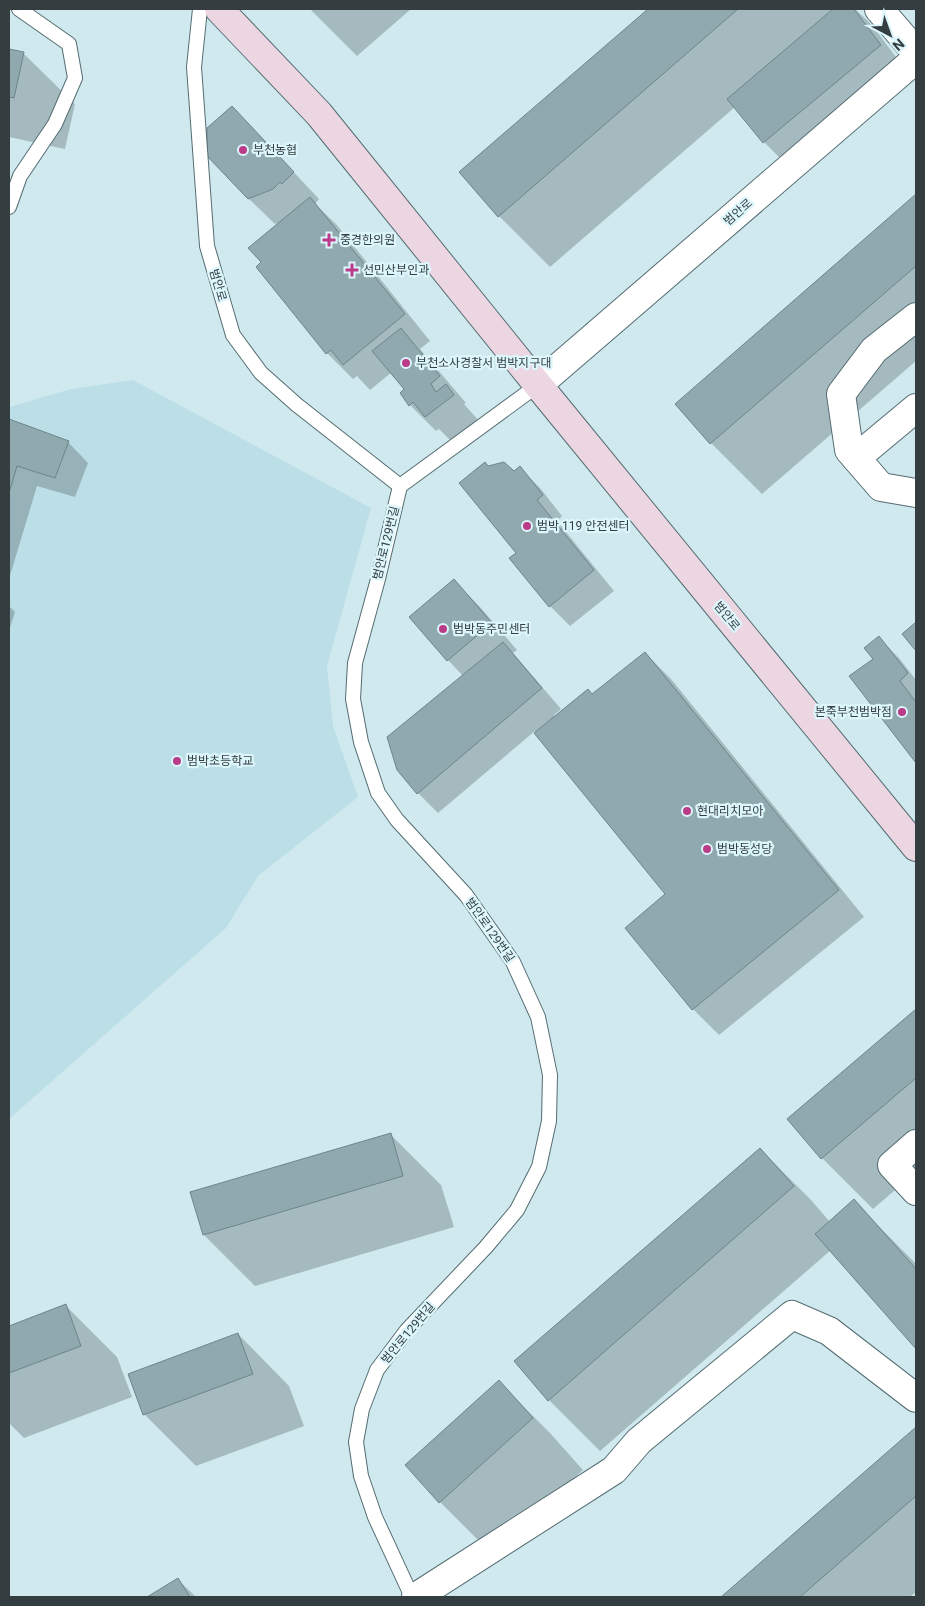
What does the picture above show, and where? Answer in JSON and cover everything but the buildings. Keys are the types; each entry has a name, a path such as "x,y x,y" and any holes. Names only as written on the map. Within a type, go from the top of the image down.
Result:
{"street":[{"name":"범안로","path":"218,9 319,114 916,847"},
{"path":"879,9 916,52"},
{"name":"범안로","path":"538,385 916,59"},
{"path":"916,317 874,350 841,394 849,450 881,487 916,493"},
{"path":"856,458 916,408"},
{"path":"916,1144 892,1165 916,1191"},
{"path":"416,1597 614,1470 638,1441 792,1315 829,1331 916,1398"}],"lane":[{"path":"9,207 20,176 55,124 75,78 69,44 19,9"},
{"name":"범안로","path":"200,9 194,67 207,246 233,335 261,374 297,405 400,486"},
{"path":"400,486 538,385"},
{"name":"범안로129번길","path":"400,486 378,578 354,662 353,699 361,742 378,793 397,820 466,895 513,962 538,1017 550,1075 549,1121 539,1167 517,1210 486,1247 407,1330 377,1370 362,1409 356,1442 361,1476 375,1518 412,1597"}],"shaded area":[{"name":"범박초등학교","path":"133,380 371,508 327,666 333,726 358,797 258,876 226,928 9,1119 9,407 71,389"}],"place":[{"name":"부천농협","path":"243,150"},
{"name":"중경한의원","path":"329,240"},
{"name":"선민산부인과","path":"352,270"},
{"name":"부천소사경찰서 범박지구대","path":"406,363"},
{"name":"범박 119 안전센터","path":"527,526"},
{"name":"범박동주민센터","path":"443,629"},
{"name":"본죽부천범박점","path":"902,712"},
{"name":"범박초등학교","path":"177,761"},
{"name":"현대리치모아","path":"687,811"},
{"name":"범박동성당","path":"707,849"}]}
